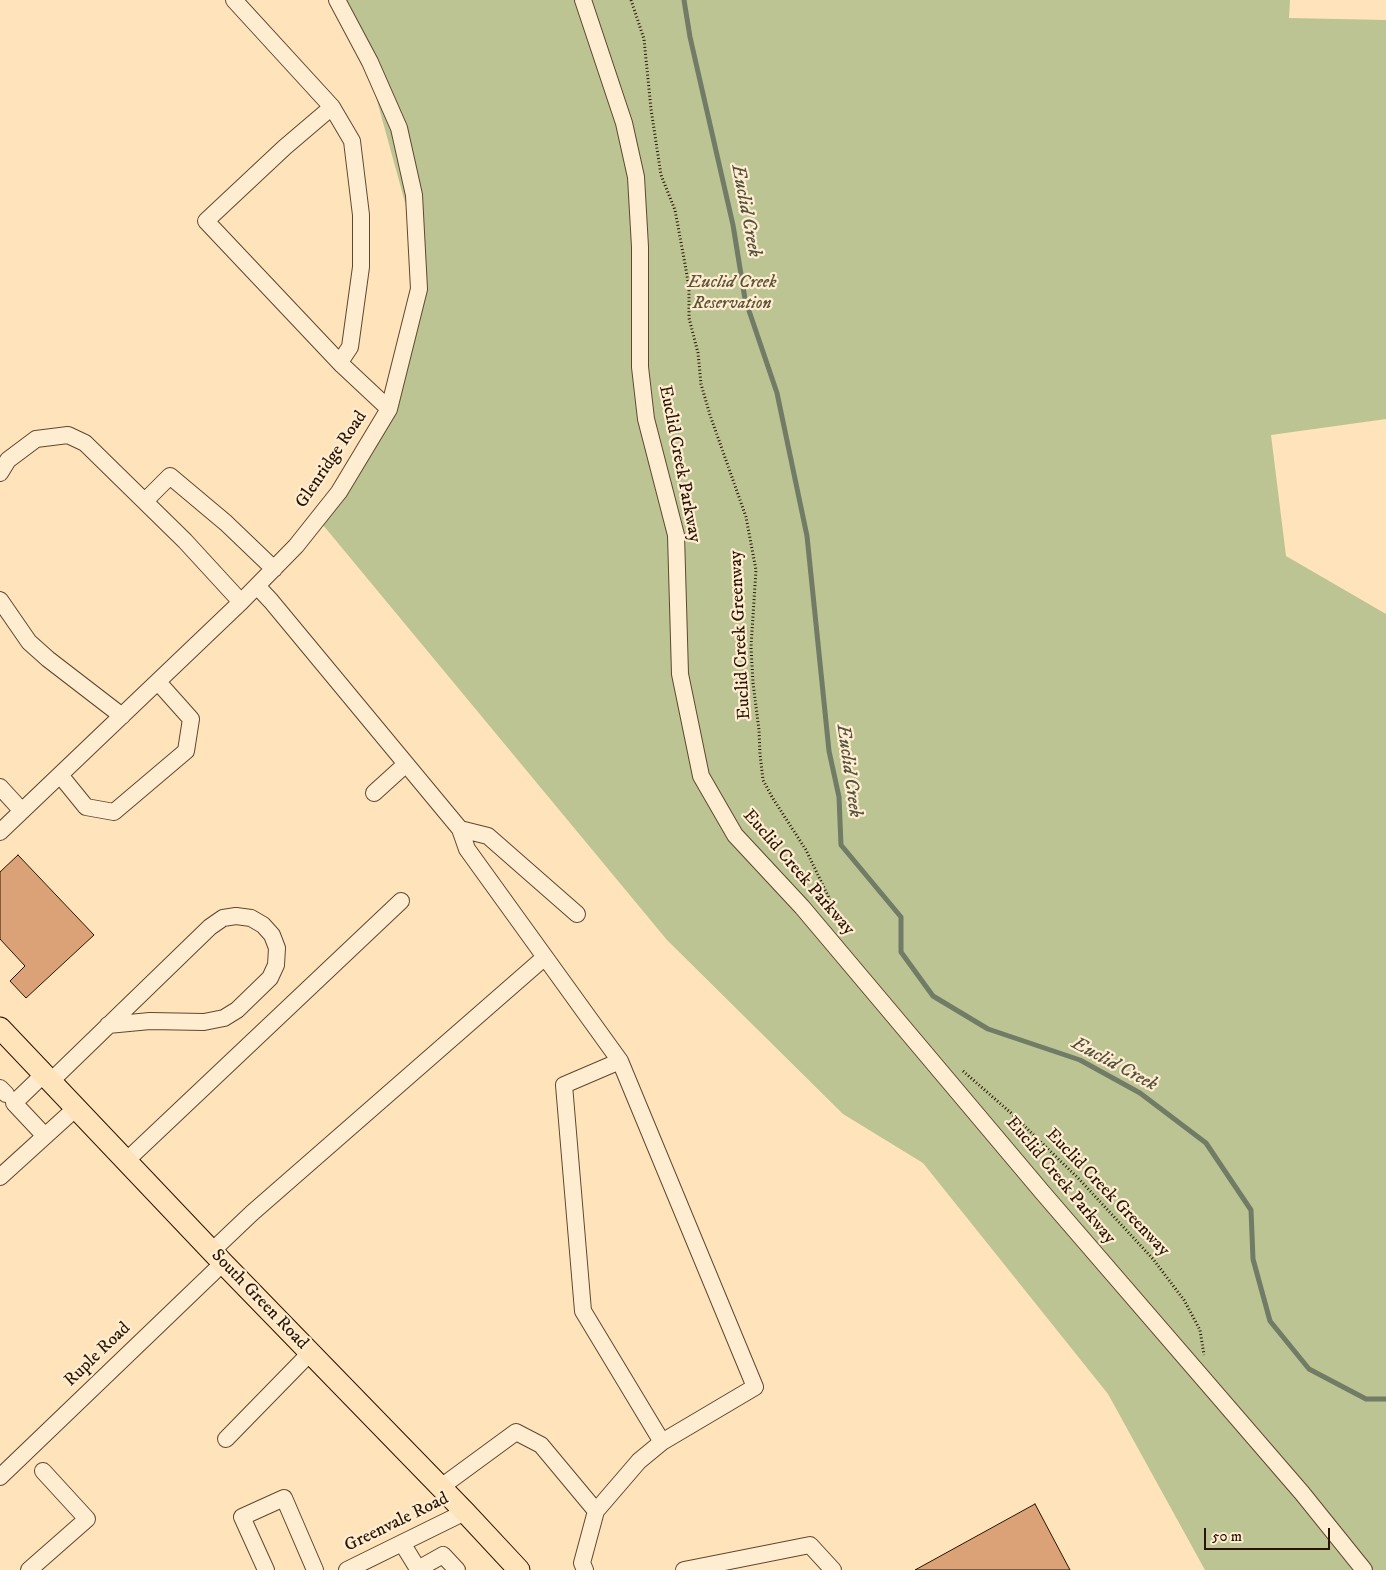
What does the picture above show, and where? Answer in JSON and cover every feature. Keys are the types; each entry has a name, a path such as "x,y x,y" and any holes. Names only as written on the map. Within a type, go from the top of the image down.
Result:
{"main road":[{"name":"South Green Road","path":"1,1030 519,1570"}],"street":[{"path":"234,0 332,107 352,141 360,216 362,267 350,347 340,362"},
{"name":"Glenridge Road","path":"0,832 241,602 296,546 339,492 389,410 419,289 414,196 399,128 370,62 337,0"},
{"name":"Euclid Creek Parkway","path":"583,0 624,124 636,177 640,247 640,367 646,419 676,535 680,674 701,776 735,835 802,907 1049,1200 1302,1493 1364,1570"},
{"path":"332,107 285,147 206,221 340,362 389,410"},
{"path":"0,473 8,460 36,439 68,435 85,443 185,541 241,602"},
{"path":"145,501 170,476 226,523 274,569"},
{"path":"257,586 460,829 467,849 620,1061 755,1387 662,1442 639,1461 596,1511 582,1563 585,1570"},
{"path":"0,600 29,642 122,716"},
{"path":"60,775 86,807 114,812 186,751 191,719 158,682"},
{"path":"374,793 406,764"},
{"path":"0,787 22,811"},
{"path":"460,829 488,836 577,914"},
{"path":"126,1161 401,902"},
{"path":"45,1136 14,1103 47,1078 108,1025 210,927 223,918 236,916 251,918 263,925 272,935 277,948 276,965 270,978 237,1010 224,1018 204,1022 150,1020 108,1025"},
{"name":"Ruple Road","path":"0,1477 218,1257 252,1213 545,957"},
{"path":"620,1061 564,1085 584,1311 662,1442"},
{"path":"0,1177 76,1108"},
{"path":"226,1439 310,1353"},
{"path":"441,1487 516,1432 541,1445 596,1511"},
{"path":"28,1570 87,1519 43,1471"},
{"path":"266,1570 242,1517 284,1498 315,1570"},
{"name":"Greenvale Road","path":"347,1570 465,1512"},
{"path":"402,1543 418,1570 443,1555 457,1570"},
{"path":"684,1570 724,1566 810,1545 833,1570"}],"path":[{"name":"Euclid Creek Greenway","path":"631,0 644,39 661,175 675,210 686,264 689,288 689,318 698,353 701,384 746,517 756,570 751,647 763,780 806,850 845,935"},
{"name":"Euclid Creek Greenway","path":"962,1069 1079,1179 1152,1259 1184,1300 1200,1330 1205,1360"}],"green space":[{"name":"Euclid Creek Reservation","path":"337,0 1290,0 1289,18 1386,20 1386,419 1271,435 1286,556 1386,614 1386,1570 1205,1570 1108,1394 923,1163 843,1114 667,940 318,519 389,410 419,289 417,246 362,46"}],"building":[{"path":"18,855 94,935 26,998 10,981 25,966 0,939 0,872"},
{"path":"1035,1504 1070,1570 915,1570"}],"waterway":[{"name":"Euclid Creek","path":"684,0 690,37 733,225 745,299 777,393 807,536 829,751 839,797 841,845 901,917 901,952 933,996 988,1029 1080,1060 1140,1093 1206,1143 1251,1210 1253,1259 1270,1321 1309,1369 1366,1399 1386,1399"}]}
